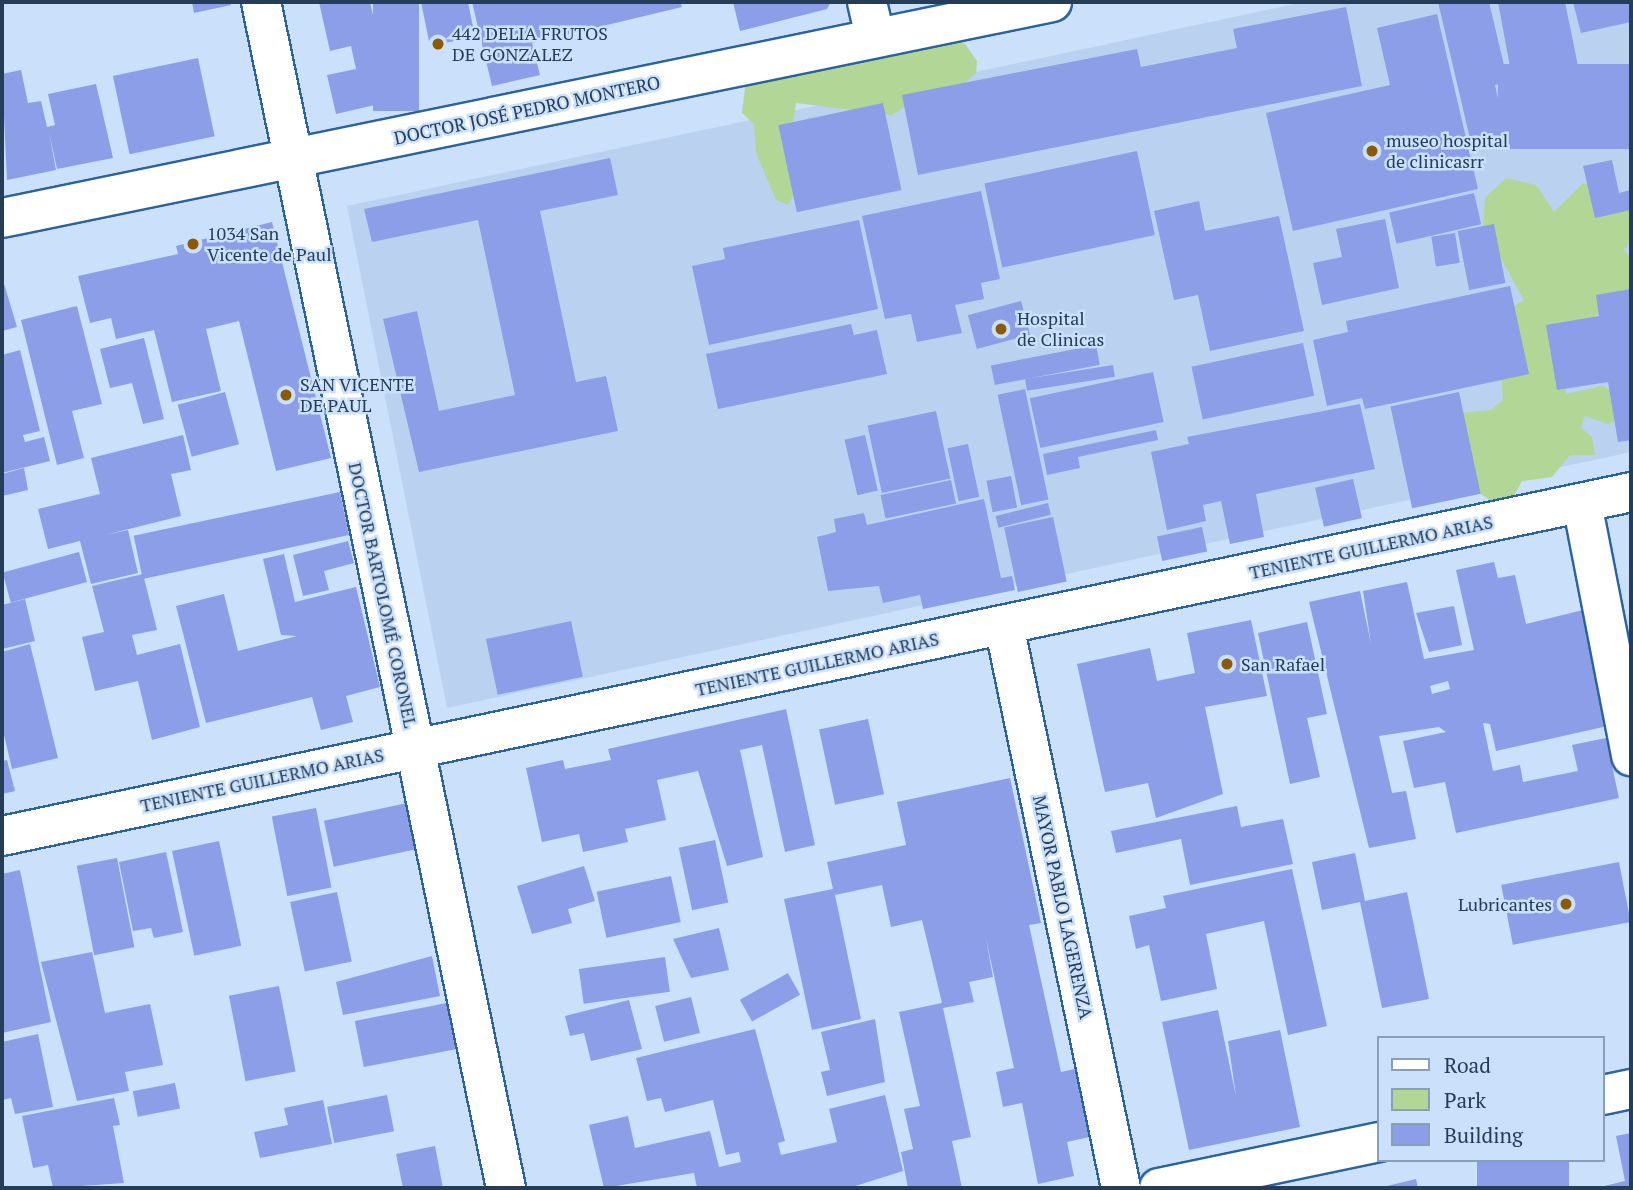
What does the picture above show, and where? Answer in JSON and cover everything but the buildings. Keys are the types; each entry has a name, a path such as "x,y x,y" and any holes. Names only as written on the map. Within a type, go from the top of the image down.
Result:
{"street":[{"name":"DOCTOR BARTOLOMÉ CORONEL","path":"261,2 506,1188"},
{"path":"867,2 875,38"},
{"name":"DOCTOR JOSÉ PEDRO MONTERO","path":"2,218 1052,2"},
{"name":"TENIENTE GUILLERMO ARIAS","path":"2,836 1631,492"},
{"path":"1582,503 1631,756"},
{"name":"MAYOR PABLO LAGERENZA","path":"1004,625 1121,1188"},
{"path":"1605,1095 1631,1089"},
{"path":"1159,1188 1378,1142"}],"shaded area":[{"name":"Hospital de Clinicas","path":"1304,2 1631,2 1631,452 447,708 347,206"}],"green space":[{"path":"945,32 965,44 977,61 976,73 948,98 911,103 892,115 796,103 791,135 798,187 788,205 776,200 756,153 754,124 742,113 746,79"},
{"path":"1506,178 1536,185 1554,212 1583,183 1631,200 1631,240 1624,250 1631,259 1631,295 1583,323 1565,382 1566,394 1603,386 1617,393 1617,420 1608,424 1585,416 1581,428 1592,437 1595,455 1570,455 1552,477 1522,481 1514,496 1496,504 1478,492 1461,413 1491,410 1503,400 1498,315 1524,300 1483,226 1485,198"}],"place":[{"name":"442 DELIA FRUTOS DE GONZALEZ","path":"438,44"},
{"name":"museo hospital de clinicasrr","path":"1372,151"},
{"name":"1034 San Vicente de Paul","path":"193,244"},
{"name":"Hospital de Clinicas","path":"1001,329"},
{"name":"SAN VICENTE DE PAUL","path":"286,395"},
{"name":"San Rafael","path":"1227,664"},
{"name":"Lubricantes","path":"1566,904"}]}
